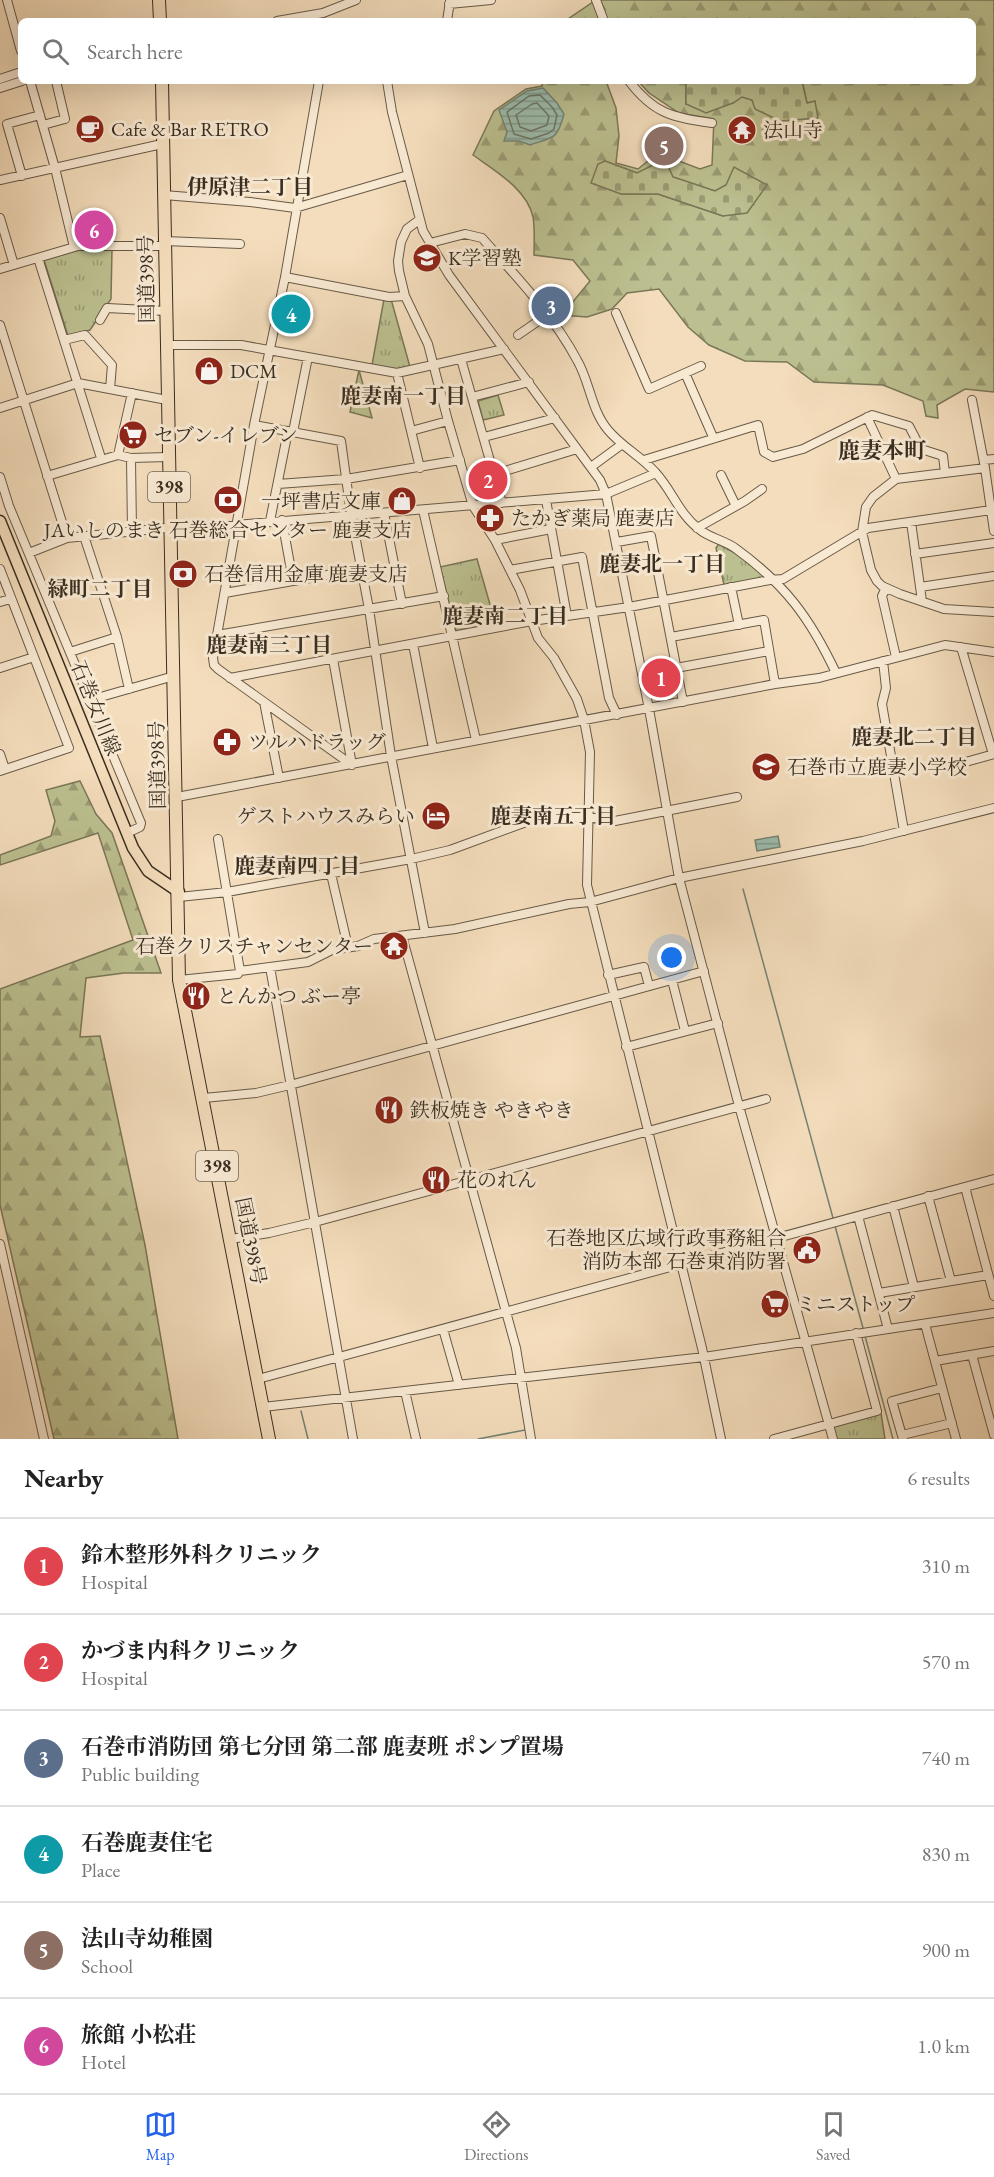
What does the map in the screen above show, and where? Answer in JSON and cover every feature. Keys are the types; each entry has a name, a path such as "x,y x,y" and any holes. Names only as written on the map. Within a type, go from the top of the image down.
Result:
{"highway":[{"path":"159,0 161,18"},
{"name":"国道398号","path":"162,84 180,980 269,1439"}],"main road":[{"name":"石巻女川線","path":"0,521 138,857 148,871 179,895"},
{"path":"138,857 159,873 178,867"}],"street":[{"path":"7,0 18,40"},
{"path":"296,18 323,13 356,0"},
{"path":"447,18 449,2 491,0"},
{"path":"596,0 603,18"},
{"path":"0,79 18,73"},
{"path":"0,88 18,82"},
{"path":"31,84 55,168 74,247"},
{"path":"43,125 66,119 57,84"},
{"path":"318,84 295,208 285,277 269,350 213,658 214,665 352,765"},
{"path":"387,84 419,219 430,243 449,275 591,467 606,494 649,709 679,878 739,1106 833,1439"},
{"path":"631,84 643,99 654,108 683,118 712,123"},
{"path":"22,176 7,124 40,115"},
{"path":"0,180 162,144"},
{"path":"164,195 295,208 408,175"},
{"path":"0,218 14,265"},
{"path":"419,219 407,229 401,242 398,254 399,271 405,296 428,344 474,506 510,570 538,638 554,658 576,699 584,720 590,752 586,881 590,902 704,1357 721,1439"},
{"path":"430,243 465,234 482,238 547,315 578,361 598,416 606,428 621,445 644,460 656,473 665,483 683,514 697,528 734,547 788,592 821,640 836,673"},
{"path":"0,268 74,247 240,244"},
{"path":"38,258 101,458"},
{"path":"285,277 389,297 405,296"},
{"path":"100,320 107,308 166,311"},
{"path":"616,313 649,389 701,366"},
{"path":"518,335 547,315"},
{"path":"0,325 66,538"},
{"path":"64,340 85,335 112,365 110,389"},
{"path":"166,345 241,345 397,373 504,349"},
{"path":"270,521 308,357"},
{"path":"461,359 502,503"},
{"path":"397,373 420,468"},
{"path":"685,373 713,437"},
{"path":"472,397 529,382"},
{"path":"0,408 78,383 167,400"},
{"path":"118,454 132,393"},
{"path":"972,400 994,531"},
{"path":"644,460 758,425 764,452 773,457 803,448 872,415 909,426 921,449 943,456 945,473"},
{"path":"867,417 896,479"},
{"path":"484,437 555,418"},
{"path":"411,430 448,421"},
{"path":"255,425 341,441 391,756 425,933"},
{"path":"591,467 621,445"},
{"path":"495,474 578,449"},
{"path":"47,476 118,454 131,458 168,457"},
{"path":"131,458 132,531"},
{"path":"994,459 984,464 945,473 896,479 873,497 867,507 862,532 871,570 877,581 886,588 944,609 994,612"},
{"path":"278,484 346,479 460,460"},
{"path":"29,553 66,538 132,531 171,528 176,530 606,494 656,473"},
{"path":"721,475 736,506"},
{"path":"0,477 29,553 141,823 140,827 127,833"},
{"path":"697,528 762,489"},
{"path":"546,500 567,616"},
{"path":"423,510 476,740"},
{"path":"231,678 532,621 629,607 783,579 802,570 868,528 991,510"},
{"path":"384,513 402,604"},
{"path":"282,520 293,581"},
{"path":"911,522 921,601"},
{"path":"495,540 551,529"},
{"path":"84,536 117,637 129,689"},
{"path":"617,542 651,536 683,702"},
{"path":"915,554 994,543"},
{"path":"510,570 582,557 609,698 617,715"},
{"path":"0,569 69,748 2,770 0,754"},
{"path":"225,593 361,569"},
{"path":"920,587 994,576"},
{"path":"731,587 739,625"},
{"path":"886,588 882,596 896,657"},
{"path":"217,635 444,596"},
{"path":"0,602 11,598"},
{"path":"670,637 764,620 775,684"},
{"path":"70,652 117,637"},
{"path":"413,644 433,748"},
{"path":"177,797 836,673 945,645 994,652"},
{"path":"961,647 993,754 962,763"},
{"path":"676,668 769,651"},
{"path":"0,668 34,657"},
{"path":"333,659 352,765"},
{"path":"883,660 886,688 882,704 904,831"},
{"path":"90,700 174,676"},
{"path":"264,702 279,778"},
{"path":"179,895 227,892 411,859 450,850 540,817 587,817 615,821 737,797"},
{"path":"180,980 238,974 240,971 308,962 332,950 358,946 374,939 425,933 568,904 590,902 679,878 801,855 994,808"},
{"path":"218,839 240,971"},
{"path":"331,874 348,947"},
{"path":"402,936 516,1348 531,1439"},
{"path":"270,967 353,1439"},
{"path":"608,975 644,967 649,986"},
{"path":"204,1098 256,1093 290,1085 704,971"},
{"path":"672,980 685,1031"},
{"path":"626,1047 717,1023"},
{"path":"231,1239 315,1222 766,1099"},
{"path":"258,1379 994,1179"},
{"path":"965,1186 994,1296"},
{"path":"928,1196 951,1281"},
{"path":"893,1206 914,1287"},
{"path":"858,1216 888,1329"},
{"path":"0,1244 44,1439"},
{"path":"879,1293 988,1275"},
{"path":"263,1407 704,1357 994,1313"},
{"path":"925,1323 956,1439"},
{"path":"443,1329 459,1385"},
{"path":"774,1439 799,1436 877,1411 861,1333"},
{"path":"935,1361 994,1351"},
{"path":"972,1355 994,1435"},
{"path":"942,1388 892,1401 902,1437 952,1423"},
{"path":"405,1391 416,1439"}],"green space":[{"path":"596,0 994,0 994,392 965,389 937,405 938,418 926,416 923,401 883,385 814,382 787,362 745,361 709,345 688,327 659,289 627,293 612,309 587,317 562,315 590,281 573,260 534,255 533,217 530,207 517,189 473,155 494,111 526,89 542,84 607,84 616,108 619,136 616,163 638,169 658,153 700,169 712,165 714,119 679,113 649,93 641,84 686,84 686,104 733,103 742,96 752,100 780,121 815,102 807,103 803,84 976,84 976,18 569,18","holes":["605,161 637,173 673,177 715,191 726,185 723,216 658,194 621,194"]},
{"path":"686,84 803,84 807,103 815,101 818,118 780,121 755,109 752,100 742,97 733,103 706,113 686,104"},
{"path":"665,159 673,177 715,191 726,185 734,167 767,185 747,213 723,216 658,194 621,194 591,183 598,164 605,161 637,173"},
{"path":"85,248 112,249 111,299 90,330 68,336 44,260"},
{"path":"384,299 391,299 410,367 397,370 372,365"},
{"path":"359,370 372,418 350,412"},
{"path":"498,395 504,415 483,420 478,401"},
{"path":"719,544 742,557 768,577 724,585 716,548"},
{"path":"477,559 495,622 456,631 440,567"},
{"path":"80,781 96,814 112,833 161,973 124,973 86,978 80,1037 100,1036 145,1245 178,1439 54,1439 0,1205 0,989 133,940 98,833 0,865 0,855 51,836 55,821 46,790"},
{"path":"881,1413 885,1439 836,1439 833,1427"}],"water":[{"path":"543,88 564,114 559,129 549,139 530,145 519,141 504,141 507,132 499,110 527,91"},
{"path":"778,836 780,847 757,851 755,840"}],"waterway":[{"path":"743,889 833,1218"},
{"path":"835,1226 863,1328"},
{"path":"865,1336 893,1439"},
{"path":"301,1411 308,1439"},
{"path":"478,1439 525,1430"}],"place":[{"name":"Cafe & Bar RETRO","path":"90,129"},
{"name":"法山寺","path":"742,130"},
{"name":"法山寺幼稚園","path":"664,146"},
{"name":"旅館 小松荘","path":"94,230"},
{"name":"K学習塾","path":"427,258"},
{"name":"石巻市消防団 第七分団 第二部 鹿妻班 ポンプ置場","path":"551,306"},
{"name":"石巻鹿妻住宅","path":"291,314"},
{"name":"DCM","path":"209,371"},
{"name":"セブン-イレブン","path":"133,435"},
{"name":"かづま内科クリニック","path":"488,480"},
{"name":"JAいしのまき 石巻総合センター 鹿妻支店","path":"228,500"},
{"name":"一坪書店文庫","path":"402,501"},
{"name":"たかぎ薬局 鹿妻店","path":"490,518"},
{"name":"石巻信用金庫 鹿妻支店","path":"183,574"},
{"name":"鈴木整形外科クリニック","path":"661,678"},
{"name":"ツルハドラッグ","path":"227,742"},
{"name":"石巻市立鹿妻小学校","path":"766,767"},
{"name":"ゲストハウスみらい","path":"436,816"},
{"name":"石巻クリスチャンセンター","path":"394,946"},
{"name":"とんかつ ぶー亭","path":"196,996"},
{"name":"鉄板焼き やきやき","path":"389,1110"},
{"name":"花のれん","path":"436,1180"},
{"name":"石巻地区広域行政事務組合 消防本部 石巻東消防署","path":"807,1250"},
{"name":"ミニストップ","path":"775,1304"}],"district":[{"name":"伊原津二丁目","path":"250,187"},
{"name":"鹿妻南一丁目","path":"403,396"},
{"name":"鹿妻本町","path":"882,450"},
{"name":"鹿妻北一丁目","path":"662,564"},
{"name":"緑町二丁目","path":"100,589"},
{"name":"鹿妻南二丁目","path":"505,616"},
{"name":"鹿妻南三丁目","path":"269,645"},
{"name":"鹿妻北二丁目","path":"914,737"},
{"name":"鹿妻南五丁目","path":"553,816"},
{"name":"鹿妻南四丁目","path":"297,866"}]}
